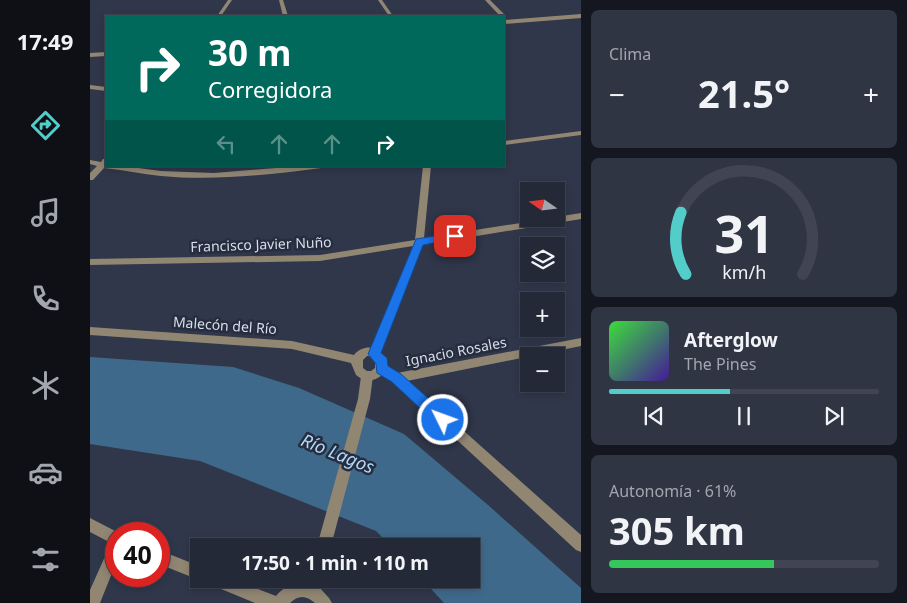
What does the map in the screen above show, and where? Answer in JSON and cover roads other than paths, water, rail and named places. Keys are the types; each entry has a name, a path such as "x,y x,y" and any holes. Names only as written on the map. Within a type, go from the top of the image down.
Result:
{"street":[{"path":"220,15 230,0"},
{"path":"281,0 285,15"},
{"path":"380,0 390,15"},
{"path":"487,0 501,15"},
{"path":"505,19 581,16"},
{"path":"90,55 105,54"},
{"path":"90,87 105,89"},
{"path":"505,142 580,135"},
{"path":"90,162 105,165"},
{"path":"90,178 105,166"},
{"path":"114,167 134,172 207,176 272,173 314,167"},
{"path":"374,354 419,242 427,167"},
{"name":"Francisco Javier Nuño","path":"90,262 320,258 581,216"},
{"name":"Malecón del Río","path":"90,331 292,344 357,360"},
{"name":"Ignacio Rosales","path":"397,378 581,342"},
{"path":"362,354 374,354 382,362 382,369 376,375 367,376 357,369 357,360 362,354"},
{"path":"382,369 397,378 581,545"},
{"path":"326,538 364,399 367,376"},
{"path":"90,525 105,532"},
{"path":"170,561 190,569"},
{"path":"92,603 105,573"},
{"path":"236,588 274,603"},
{"path":"280,603 290,592 300,588"},
{"path":"315,588 324,603"}],"water":[{"name":"Río Lagos","path":"90,357 233,367 299,388 404,434 488,505 581,588 581,603 444,603 430,588 480,588 480,538 383,538 376,531 200,461 90,444"}]}
